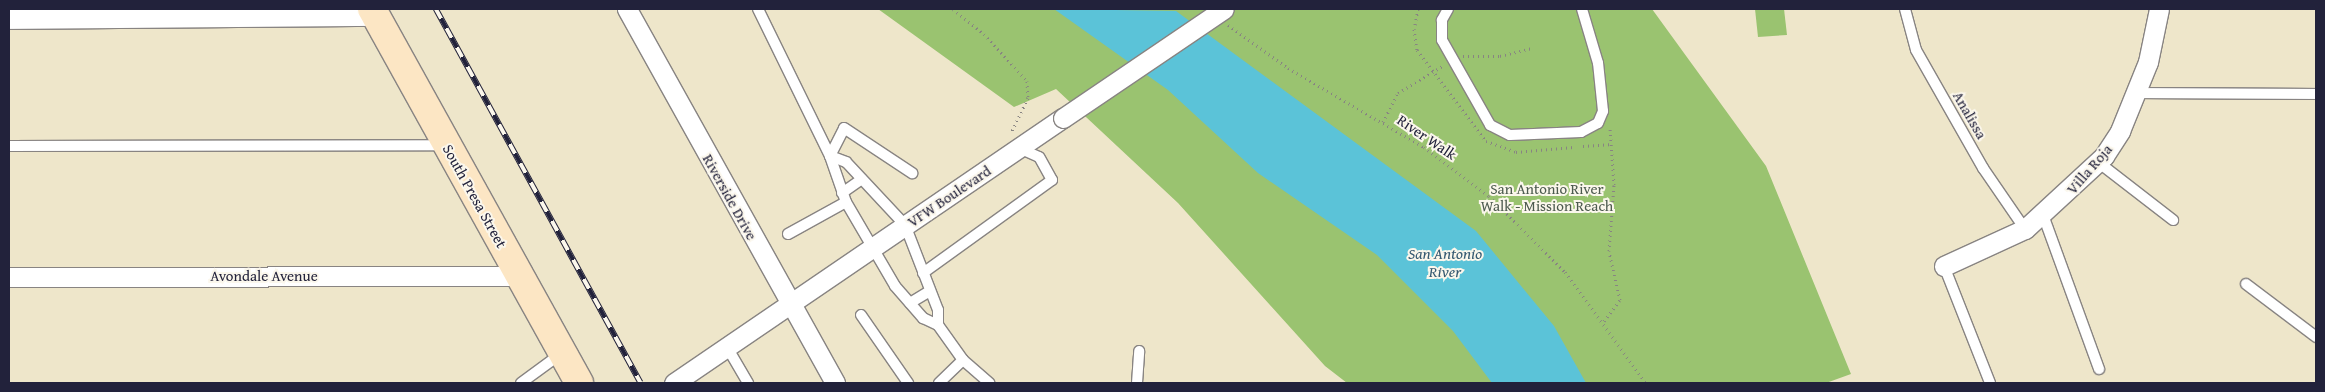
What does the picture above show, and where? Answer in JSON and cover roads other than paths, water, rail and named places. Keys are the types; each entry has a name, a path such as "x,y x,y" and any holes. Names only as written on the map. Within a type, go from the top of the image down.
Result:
{"main road":[{"name":"South Presa Street","path":"374,12 579,383"}],"street":[{"name":"Riverside Drive","path":"627,9 788,304 835,383"},
{"name":"Villa Roja","path":"1944,266 2025,229 2043,215 2098,162 2120,131 2136,93 2159,9"},
{"path":"9,19 374,12"},
{"name":"VFW Boulevard","path":"674,383 1063,118 1223,14"},
{"name":"Avondale Avenue","path":"9,277 519,276"}],"lane":[{"path":"758,9 830,156 844,198 872,248 910,303 923,318 938,325"},
{"path":"1448,9 1442,20 1442,40 1490,124 1510,134 1580,132 1598,124 1603,111 1598,63 1582,9"},
{"name":"Analissa","path":"1905,9 1916,50 1983,168 2025,229"},
{"path":"2136,93 2316,94"},
{"path":"830,156 844,128 912,173"},
{"path":"9,146 447,145"},
{"path":"923,273 1052,180 1039,157 1019,148"},
{"path":"830,156 846,162 905,225 930,291 938,325 963,360 989,383"},
{"path":"2098,162 2173,220"},
{"path":"788,234 844,198 862,179"},
{"path":"2043,215 2099,369"},
{"path":"1944,266 1990,383"},
{"path":"2246,284 2316,337"},
{"path":"910,303 930,291"},
{"path":"861,315 908,383"},
{"path":"727,347 748,383"},
{"path":"1137,383 1138,351"},
{"path":"521,383 562,353"},
{"path":"939,383 963,360"}],"water":[{"name":"San Antonio River","path":"1054,9 1176,11 1476,231 1554,326 1586,383 1492,383 1453,331 1377,255 1258,173 1168,90"}],"railway":[{"path":"436,9 641,383"}],"park label":[{"name":"San Antonio River Walk - Mission Reach","path":"1547,196"}]}
